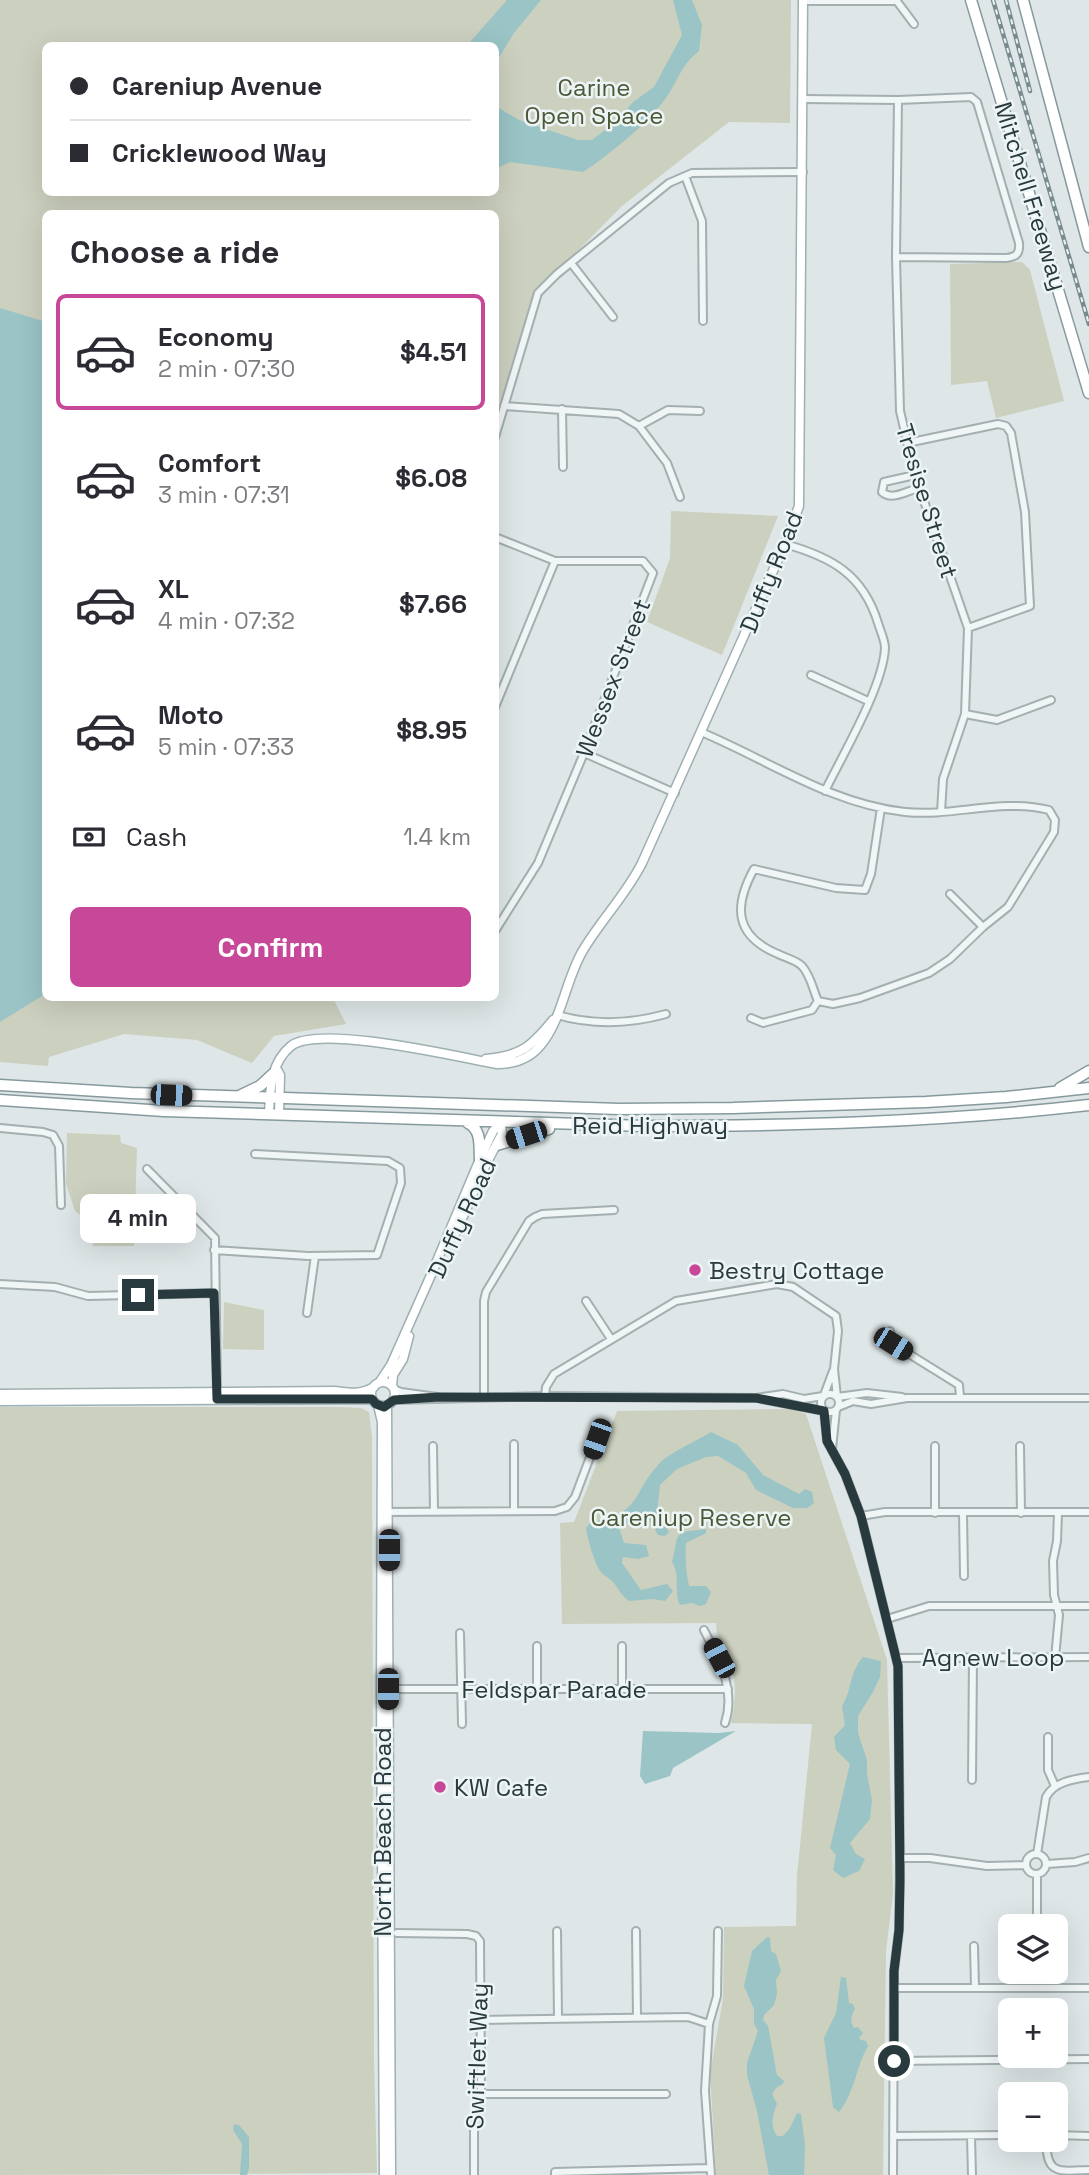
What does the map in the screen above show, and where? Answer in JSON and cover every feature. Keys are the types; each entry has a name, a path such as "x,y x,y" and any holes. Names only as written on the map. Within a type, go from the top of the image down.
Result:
{"highway":[{"name":"Mitchell Freeway","path":"971,0 1089,393"},
{"name":"Mitchell Freeway","path":"1023,0 1089,247"},
{"path":"237,1097 260,1086 274,1071"},
{"path":"1053,1091 1089,1071"},
{"name":"Reid Highway","path":"0,1085 93,1092 619,1109 824,1106 959,1100 1089,1088"},
{"name":"Reid Highway","path":"0,1100 274,1115 591,1126 901,1121 1009,1114 1089,1105"},
{"path":"484,1105 499,1113 502,1123"},
{"path":"502,1123 512,1112 528,1107"},
{"path":"1069,1107 1089,1114"},
{"path":"467,1122 476,1130 480,1142 480,1160"},
{"path":"497,1145 541,1130 591,1126"}],"main road":[{"name":"Duffy Road","path":"274,1071 290,1046 306,1039 320,1037 509,1064 530,1056 551,1032 581,954 635,878 797,516 800,489 803,1"},
{"path":"274,1071 274,1115"},
{"name":"Duffy Road","path":"393,1387 394,1370 403,1359 415,1320 502,1134 502,1123"},
{"name":"Duffy Road","path":"376,1385 391,1365 493,1131 502,1123"},
{"path":"0,1401 335,1391 354,1394 386,1382 393,1387 383,1403"},
{"path":"376,1385 383,1403"},
{"path":"0,1394 217,1396 383,1403"},
{"name":"North Beach Road","path":"383,1403 380,1434 385,1512 384,2175"},
{"name":"North Beach Road","path":"384,1689 391,2175"}],"street":[{"path":"803,1 896,1 914,24"},
{"path":"803,99 975,99 1019,248 1018,254 1013,257 896,257"},
{"name":"Tresise Street","path":"898,100 896,257 900,411 919,488 968,628 965,714 943,779 942,812"},
{"path":"499,423 538,293 633,210 669,183 685,176 708,172 803,172"},
{"path":"685,176 702,221 702,321"},
{"path":"571,263 613,317"},
{"path":"504,406 619,414 639,426 667,463 680,497"},
{"path":"562,409 563,467"},
{"path":"639,426 668,410 700,411"},
{"path":"907,443 998,424 1006,426 1011,433 1026,512 1030,606 968,628"},
{"path":"915,475 884,482 882,492 894,497 919,488"},
{"name":"Wessex Street","path":"499,539 555,561 643,561 653,573 584,753 538,863 499,925"},
{"path":"785,544 821,555 854,580 870,601 885,647 877,683 825,791"},
{"path":"499,697 555,561"},
{"path":"811,675 868,701"},
{"path":"965,714 997,720 1051,700"},
{"path":"701,733 825,791 866,806 906,812 1032,806 1049,810 1055,820 1054,832 1008,907 950,959 929,972 898,985 833,1004 818,1001"},
{"path":"584,753 675,793"},
{"path":"818,1001 800,964 760,946 747,934 742,920 746,885 754,869 836,888 865,890 871,874 881,808"},
{"path":"950,894 983,927"},
{"path":"751,1018 763,1023 812,1010 818,1001"},
{"path":"557,1015 591,1023 651,1018 666,1014"},
{"path":"0,1128 53,1135 59,1146 61,1205"},
{"path":"215,1250 315,1256 377,1255 401,1183 400,1168 388,1161 255,1154"},
{"path":"147,1169 215,1238 217,1396"},
{"path":"484,1396 486,1292 530,1222 542,1214 614,1210"},
{"path":"307,1312 315,1256"},
{"path":"0,1284 55,1287 88,1296 214,1293"},
{"path":"545,1396 546,1387 554,1374 676,1301 777,1284 793,1287 836,1316 838,1331 834,1369 837,1409 832,1449"},
{"path":"586,1301 611,1339"},
{"path":"890,1331 893,1344 959,1385 960,1397"},
{"path":"834,1369 820,1403 824,1411 827,1441 845,1474 861,1516 897,1658 900,1857 894,1987 893,2175"},
{"path":"393,1387 401,1392 439,1397"},
{"path":"383,1403 439,1397 484,1396 756,1398 783,1394 810,1399 831,1394 837,1397 867,1393 907,1398"},
{"path":"756,1398 829,1413 853,1401 870,1404 907,1398 1089,1398"},
{"path":"385,1512 555,1511 566,1507 579,1488 602,1425"},
{"path":"514,1444 514,1511"},
{"path":"433,1446 434,1511"},
{"path":"935,1446 935,1513"},
{"path":"1020,1446 1021,1513"},
{"path":"861,1516 885,1512 1089,1512"},
{"path":"963,1513 964,1576"},
{"path":"1055,1658 1059,1630 1053,1580 1058,1513"},
{"path":"887,1619 929,1606 1089,1606"},
{"path":"704,1630 726,1675 728,1715 725,1723"},
{"path":"460,1633 462,1724"},
{"path":"537,1646 537,1689"},
{"path":"622,1646 622,1689"},
{"name":"Agnew Loop","path":"897,1658 1089,1657"},
{"path":"972,1780 973,1658"},
{"name":"Feldspar Parade","path":"384,1689 727,1689"},
{"path":"1048,1737 1048,1770 1055,1786"},
{"path":"1037,1854 1046,1797 1055,1786 1089,1776"},
{"path":"1037,1854 1044,1857 1047,1864 1043,1872 1037,1874 1029,1872 1026,1865 1030,1856 1037,1854"},
{"path":"900,1857 987,1866 1026,1865"},
{"path":"1047,1864 1089,1858"},
{"path":"1037,1874 1037,1914"},
{"path":"557,1931 558,2019"},
{"path":"636,1931 637,2017"},
{"path":"555,2175 555,2172 710,2172 705,2091 709,2024 717,1996 718,1931"},
{"name":"Swiftlet Way","path":"397,1933 467,1934 478,1937 481,2094 474,2131 474,2175"},
{"path":"974,1947 975,1987"},
{"path":"894,1987 1089,1988"},
{"path":"480,2020 688,2017 709,2024"},
{"path":"894,2061 1089,2059"},
{"path":"481,2094 666,2094"},
{"path":"893,2136 998,2135"},
{"path":"1068,2135 1089,2136"},
{"path":"971,2136 972,2175"},
{"path":"1046,2152 1046,2160 1058,2171 1089,2170"}],"green space":[{"name":"Carine Open Space","path":"0,0 791,0 790,123 729,122 622,206 535,294 499,418 499,210 42,210 42,1001 334,1001 346,1024 274,1036 252,1063 197,1040 124,1034 49,1057 48,1066 0,1062"},
{"path":"1022,262 1030,270 1064,401 996,418 987,381 951,385 950,264"},
{"path":"671,511 778,516 722,655 647,622 670,558"},
{"path":"67,1133 120,1135 121,1143 137,1148 134,1246 93,1246 92,1224 75,1211 66,1184"},
{"path":"224,1302 264,1310 264,1350 223,1349"},
{"path":"0,1407 339,1407 361,1408 369,1412 372,1438 374,2060 377,2173 0,2175"},
{"name":"Careniup Reserve","path":"792,1409 806,1414 887,1660 893,1894 886,1951 883,2175 716,2175 710,2073 723,1999 724,1927 796,1926 797,1876 812,1724 731,1723 734,1680 716,1623 562,1624 560,1523 574,1522 617,1411"}],"water":[{"path":"507,0 541,0 514,33 499,57 499,42 470,42"},
{"path":"673,0 692,0 702,25 699,51 685,66 661,105 617,147 583,172 510,162 499,167 499,108 519,120 578,140 592,140 617,121 633,102 654,87 682,35"},
{"path":"0,308 42,321 42,996 0,1022"},
{"path":"711,1432 738,1445 763,1475 799,1494 805,1489 812,1492 814,1503 807,1508 793,1508 756,1490 746,1473 718,1456 706,1457 677,1469 660,1485 657,1514 669,1532 665,1536 658,1535 645,1511 619,1528 624,1543 646,1545 649,1556 638,1559 623,1557 622,1563 641,1590 667,1584 673,1591 665,1601 629,1601 599,1569 586,1528 591,1522 619,1514 628,1508 659,1464"},
{"path":"706,1529 706,1533 686,1543 686,1565 689,1586 706,1586 711,1592 706,1604 680,1605 672,1562 677,1538 682,1532"},
{"path":"863,1657 881,1661 880,1677 858,1716 858,1733 867,1760 872,1800 870,1819 850,1843 856,1854 865,1859 859,1871 843,1878 833,1870 836,1855 830,1848 850,1764 836,1750 834,1737 845,1725 842,1706 855,1670"},
{"path":"643,1731 736,1731 673,1768 670,1776 645,1784 640,1776"},
{"path":"767,1937 770,1938 771,1951 776,1954 781,1971 776,1980 777,1994 774,2005 764,2015 763,2020 768,2026 777,2075 784,2081 772,2094 777,2104 773,2125 777,2136 783,2136 797,2113 801,2114 805,2145 804,2175 769,2175 747,2075 747,2063 758,2031 754,2024 754,2009 744,1986 752,1951"},
{"path":"841,1977 846,1978 849,2003 853,2004 855,2009 853,2026 863,2033 859,2038 866,2041 868,2046 849,2096 839,2112 833,2107 824,2038 836,2013"},
{"path":"234,2124 239,2125 249,2137 247,2175 240,2175 242,2144 233,2130"}],"railway":[{"path":"993,0 1089,324"},
{"path":"1006,0 1030,91"}],"place":[{"name":"Bestry Cottage","path":"695,1270"},
{"name":"KW Cafe","path":"440,1787"}],"route":[{"path":"138,1295 214,1293 217,1399 372,1399 384,1407 394,1400 439,1397 756,1398 824,1411 827,1441 845,1474 861,1516 898,1666 900,1880 899,1930 894,1971 894,2061"}]}
